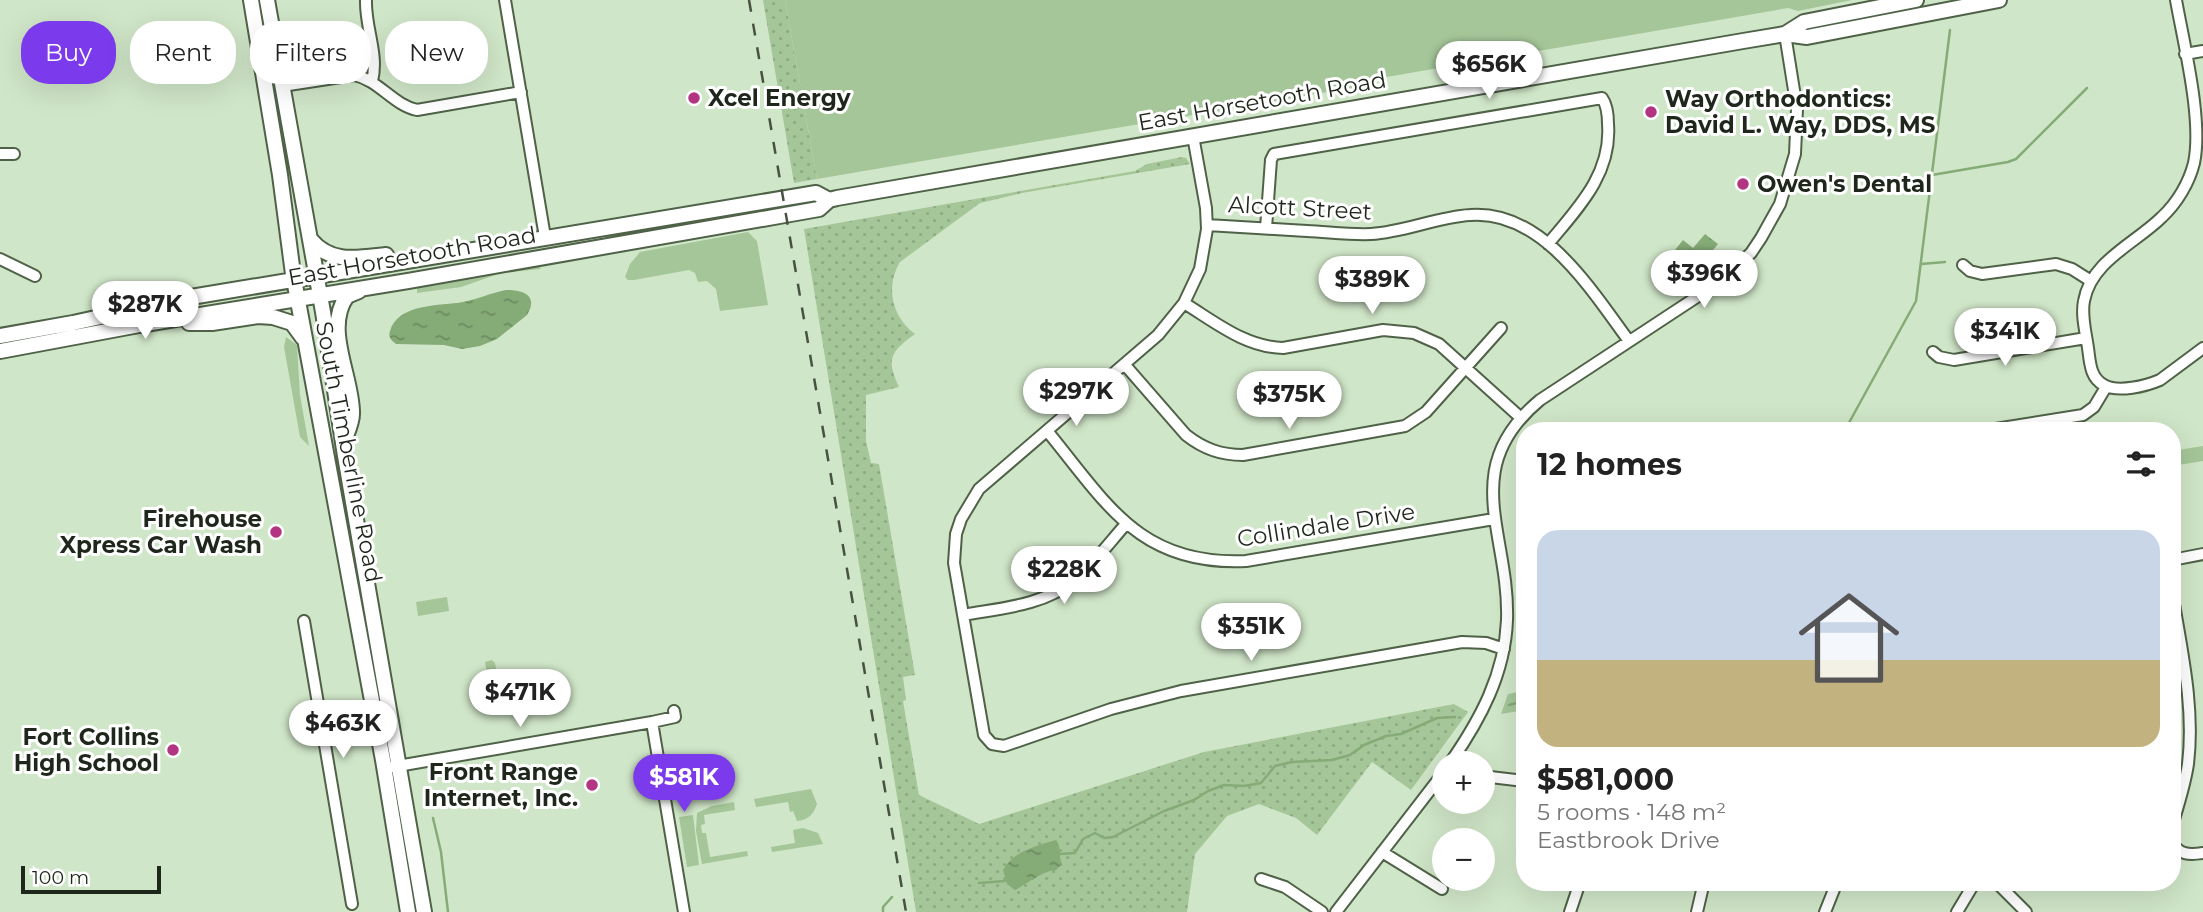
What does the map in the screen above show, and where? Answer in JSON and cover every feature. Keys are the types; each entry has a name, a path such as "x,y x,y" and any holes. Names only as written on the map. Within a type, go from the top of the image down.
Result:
{"main road":[{"name":"South Timberline Road","path":"251,0 305,341 391,767 424,912"},
{"name":"South Timberline Road","path":"267,0 321,296 391,767 408,912"},
{"name":"East Horsetooth Road","path":"1785,34 1804,22 1916,0"},
{"name":"East Horsetooth Road","path":"0,351 819,209 829,200 1193,136 1785,34 1807,37 1961,3 1999,0"},
{"name":"East Horsetooth Road","path":"0,336 73,323 159,303 545,237 670,219 816,193 829,200"},
{"path":"311,239 319,249 335,257 463,251"},
{"path":"343,446 352,415 339,336 339,314 347,296 366,288"},
{"path":"174,319 188,323 212,323 258,316 273,317 292,323 305,341"}],"street":[{"path":"366,0 376,68 372,81"},
{"path":"505,0 545,237"},
{"path":"2176,0 2198,132 2199,163 2165,215 2101,267 2091,281 2083,308 2094,377 2106,387 2114,389 2152,383 2199,351 2203,364"},
{"path":"1518,422 1540,400 1731,272 1751,253 1772,220 1790,175 1797,134 1795,94 1785,34"},
{"path":"2185,54 2203,51"},
{"path":"282,86 354,75 372,81 411,109 417,110 521,92"},
{"path":"1266,228 1270,160 1274,154 1602,98 1607,114 1609,140 1601,173 1586,199 1548,244"},
{"path":"1193,136 1207,225 1199,269 1184,303 1158,335 1125,365 979,489 961,519 955,541 954,563 984,735 992,744 998,746 1111,709 1181,691 1462,642 1486,643 1504,649"},
{"path":"0,154 14,154"},
{"name":"Alcott Street","path":"1207,225 1372,234 1481,215 1510,220 1527,228 1548,244 1597,297 1629,341"},
{"path":"0,259 35,276"},
{"path":"1963,265 1970,271 1982,274 2056,264 2072,269 2091,281"},
{"path":"1184,303 1259,346 1283,348 1383,330 1403,330 1427,337 1439,344 1521,418"},
{"path":"1125,365 1186,435 1206,449 1232,455 1370,434 1405,426 1426,412 1501,328"},
{"path":"1933,352 1940,357 1954,360 2086,338"},
{"path":"2039,422 2083,415 2094,407 2106,387"},
{"path":"1458,751 1489,698 1504,649 1507,622 1506,583 1492,500 1494,472 1503,445 1516,426"},
{"name":"Collindale Drive","path":"1048,432 1126,524 1168,550 1196,558 1226,562 1245,561 1494,519"},
{"path":"963,615 1025,604 1052,594 1083,572 1126,524"},
{"path":"2181,558 2203,554"},
{"path":"303,621 352,904"},
{"path":"2181,651 2189,703 2188,765 2181,792"},
{"path":"2189,703 2203,700"},
{"path":"391,767 652,722 675,717 674,710"},
{"path":"652,722 684,912"},
{"path":"1495,778 1516,780"},
{"path":"1336,912 1432,787"},
{"path":"2181,850 2190,855 2203,853"},
{"path":"1382,852 1432,883"},
{"path":"1261,879 1285,887 1322,912"},
{"path":"1570,912 1577,891"},
{"path":"1697,912 1702,891"},
{"path":"1825,912 1833,891"},
{"path":"1957,912 1970,891"},
{"path":"2005,891 2026,912"}],"shaded area":[{"path":"763,0 785,0 817,179 794,183"},
{"path":"785,0 1852,0 1798,11 1788,8 1375,79 1351,88 817,179"},
{"path":"1182,157 1190,164 1022,193 980,203 900,262 895,272 893,301 901,319 915,334 900,346 893,357 892,369 899,387 866,395 866,441 871,463 879,464 915,675 903,677 906,700 903,701 919,795 979,824 1204,752 1454,704 1468,712 1440,751 1432,751 1432,761 1411,790 1372,762 1317,835 1296,818 1259,804 1227,816 1195,854 1187,912 916,912 804,229 1135,171 1147,164"},
{"path":"748,232 757,241 768,305 720,311 716,289 707,281 698,282 695,273 689,270 634,280 625,277 630,264 640,252"},
{"path":"537,265 541,269 501,273 461,287 417,293 417,287"},
{"path":"286,337 297,345 300,395 309,446 300,437 284,347"},
{"path":"2203,446 2203,461 2181,465 2181,450"},
{"path":"447,597 449,611 418,616 416,602"},
{"path":"492,660 495,663 502,703 493,706 485,662"},
{"path":"1516,692 1516,711 1501,714 1508,694"},
{"path":"811,789 817,804 814,811 810,816 797,821 793,811 790,812 788,802 756,807 754,799"},
{"path":"734,802 735,810 704,815 702,833 706,833 710,857 747,851 748,856 702,864 696,831 697,813 712,806"},
{"path":"693,815 699,865 687,867 679,817"},
{"path":"803,828 818,833 823,844 772,852 771,847 795,843 793,830"}],"water":[{"path":"1705,234 1718,244 1698,268 1675,250 1683,240 1693,248"},
{"path":"506,290 527,295 531,303 527,315 497,339 462,349 444,345 396,344 391,340 390,331 395,322 411,311 463,302"},
{"path":"1056,840 1062,864 1056,870 1015,890 1007,884 1003,870 1013,858 1026,850"}],"waterway":[{"path":"1849,422 1916,301 1950,30"},
{"path":"1932,175 2016,159 2087,88"},
{"path":"1921,264 1945,262"},
{"path":"1509,705 1516,703"},
{"path":"1060,854 1075,853 1083,839 1095,833 1104,838 1113,837 1224,785 1261,783 1275,766 1292,762 1332,760 1350,755 1364,745 1386,736 1401,734 1437,718 1455,717"},
{"path":"433,818 441,852 448,912"},
{"path":"979,883 1005,881"},
{"path":"883,912 883,907 892,897"}],"railway":[{"path":"749,0 906,912"}],"place":[{"name":"Xcel Energy","path":"694,98"},
{"name":"Way Orthodontics: David L. Way, DDS, MS","path":"1651,112"},
{"name":"Owen's Dental","path":"1743,184"},
{"name":"Firehouse Xpress Car Wash","path":"276,532"},
{"name":"Fort Collins High School","path":"173,750"},
{"name":"Front Range Internet, Inc.","path":"592,785"}]}
